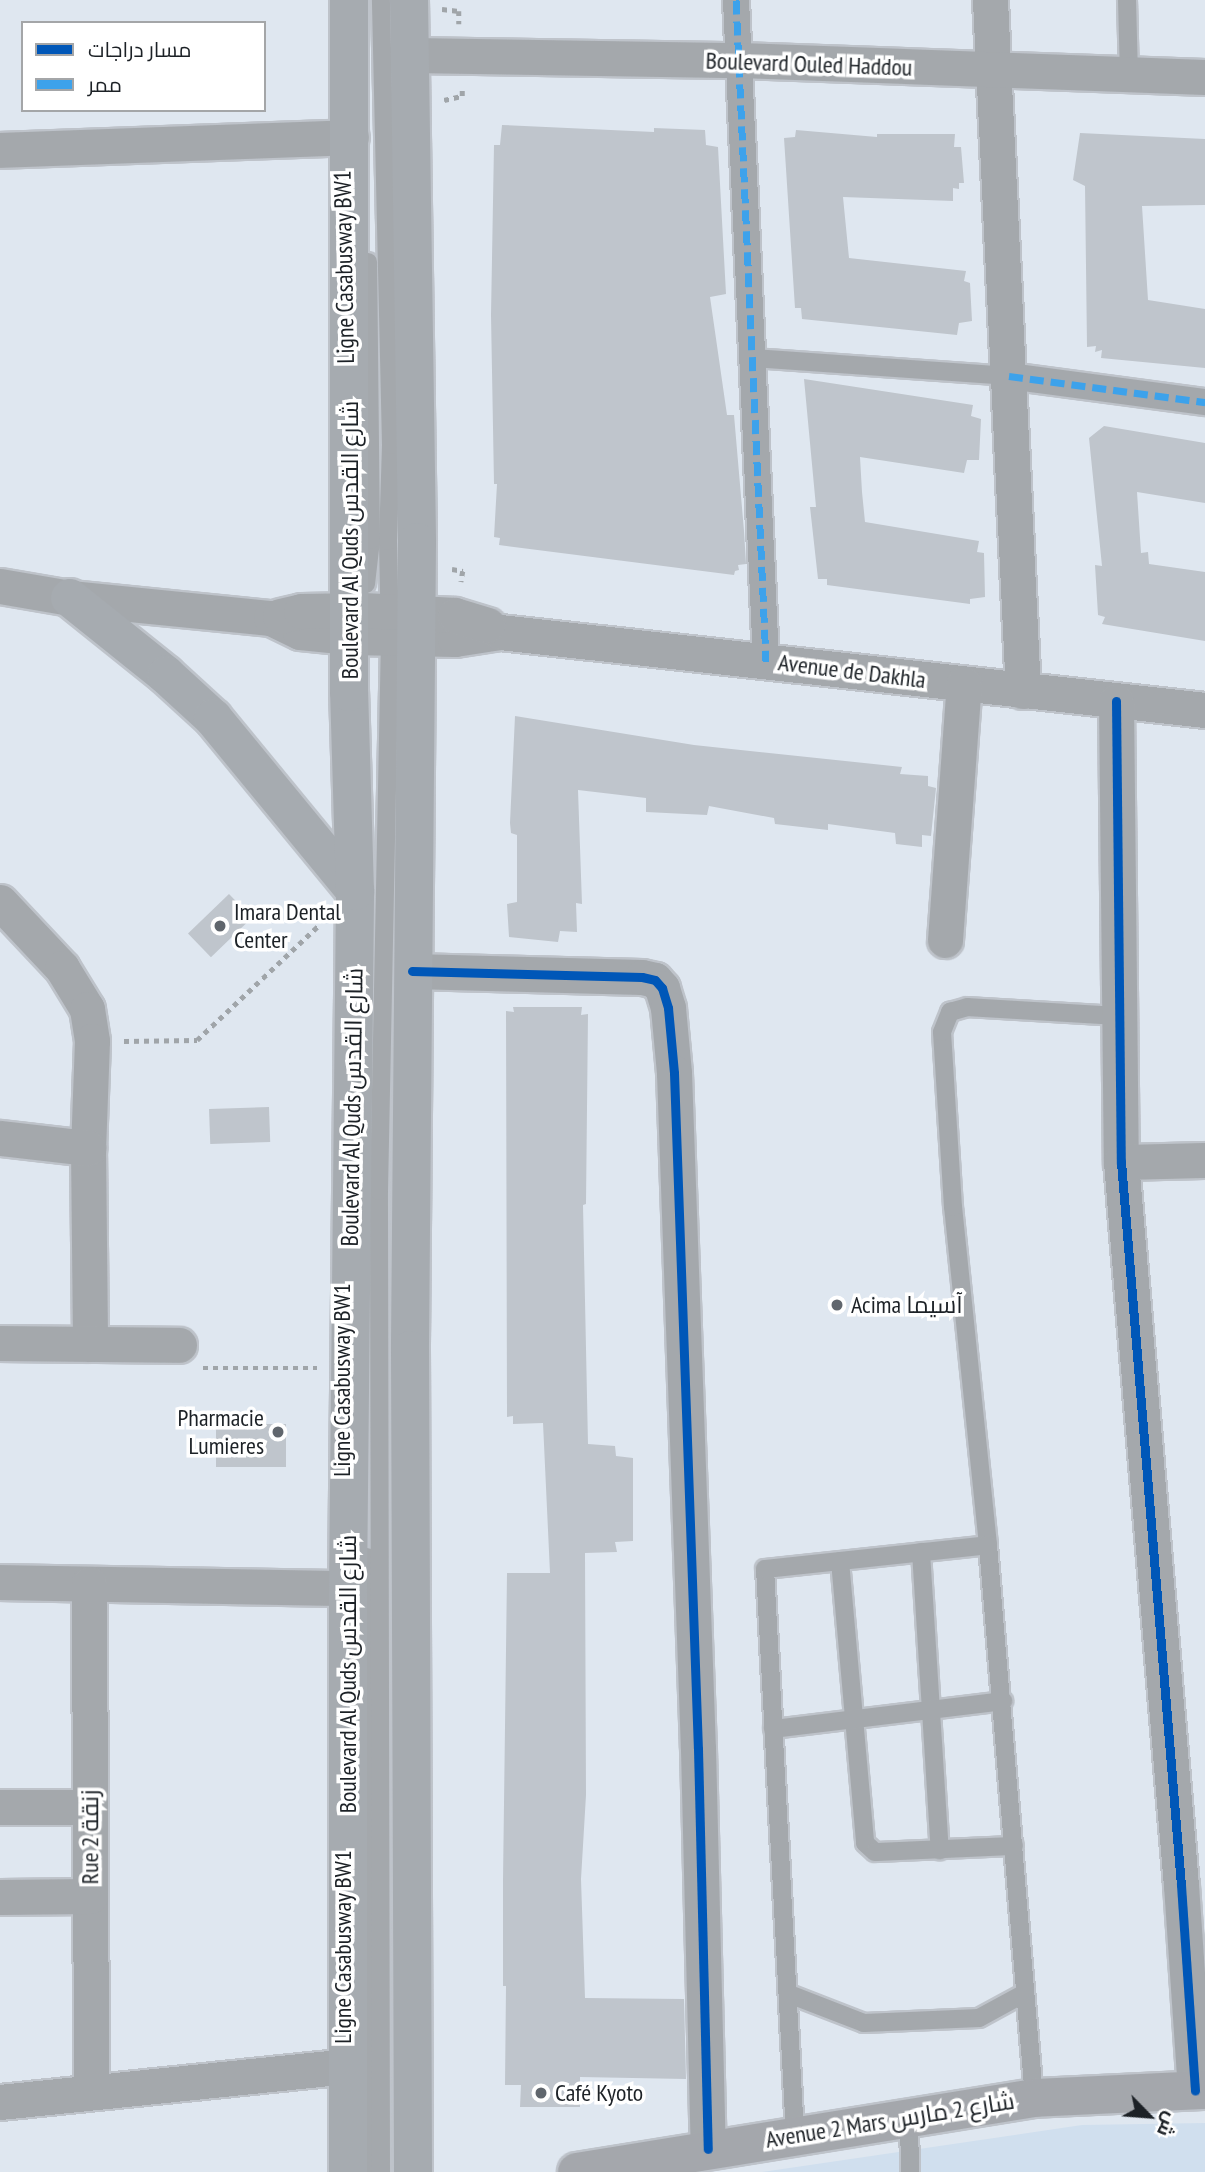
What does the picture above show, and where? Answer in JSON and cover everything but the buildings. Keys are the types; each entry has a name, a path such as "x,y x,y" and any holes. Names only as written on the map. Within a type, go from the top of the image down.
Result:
{"main road":[{"name":"Boulevard Al Quds شارع القدس","path":"349,0 351,137 380,624 412,971 410,1350 413,2172"},
{"name":"Boulevard Al Quds شارع القدس","path":"348,2172 349,1368 355,891 380,624 412,55 410,0"},
{"path":"70,598 166,675 213,718 355,891"},
{"name":"Avenue 2 Mars شارع 2 مارس","path":"577,2172 709,2160 795,2135 1034,2098 1200,2090"}],"street":[{"path":"736,0 766,661"},
{"path":"990,0 1023,691"},
{"name":"Boulevard Ouled Haddou","path":"412,55 740,60 1205,77"},
{"path":"0,150 351,137"},
{"path":"1009,376 1205,402"},
{"name":"Avenue de Dakhla","path":"0,586 70,598 271,618 301,611 380,624 478,620 500,632 1205,710"},
{"path":"945,940 964,684"},
{"path":"1116,701 1121,1162 1200,2090"},
{"path":"0,902 62,968 87,1009 92,1041 88,1148 90,1344"},
{"path":"412,971 642,977 655,980 662,988 668,1008 674,1073 698,1749 709,2160"},
{"path":"0,1138 88,1148"},
{"path":"1121,1162 1205,1160"},
{"path":"0,1343 179,1345"},
{"path":"0,1581 348,1588"},
{"name":"Rue 2 زنقة","path":"89,1584 91,2090"},
{"path":"0,1807 89,1807"},
{"path":"0,1897 90,1896"},
{"path":"0,2102 91,2090 349,2066"}],"lane":[{"name":"Ligne Casabusway BW1","path":"365,0 368,208"},
{"name":"Ligne Casabusway BW1","path":"367,2172 380,624 391,445 381,0"},
{"path":"1126,0 1129,74"},
{"name":"Ligne Casabusway BW1","path":"368,250 370,540 380,624 381,2172"},
{"path":"753,358 1009,376"},
{"path":"1034,2098 1003,1701 953,1207 942,1032 950,1012 967,1007 1118,1016"},
{"path":"795,2135 765,1569 988,1545"},
{"path":"920,1552 940,1850"},
{"path":"840,1561 865,1843 875,1852 1014,1846"},
{"path":"773,1729 1003,1701"},
{"path":"789,1994 864,2023 979,2018 1025,1993"},
{"path":"909,2117 910,2172"}],"path":[{"path":"92,1041 197,1040 355,891"},
{"path":"179,1345 180,1368 349,1368"}],"shaded area":[{"path":"1205,2123 1205,2172 762,2172 1082,2125"}],"marked path":[{"path":"736,0 766,661"},
{"path":"1009,376 1205,402"}],"cycle path":[{"path":"1116,701 1121,1162 1181,1885 1195,2091"},
{"path":"412,971 642,977 655,980 662,988 668,1008 674,1073 698,1749 708,2149"}],"place":[{"name":"Imara Dental Center","path":"220,926"},
{"name":"Acima آسيما","path":"837,1305"},
{"name":"Pharmacie Lumieres","path":"278,1432"},
{"name":"Café Kyoto","path":"541,2093"}]}
